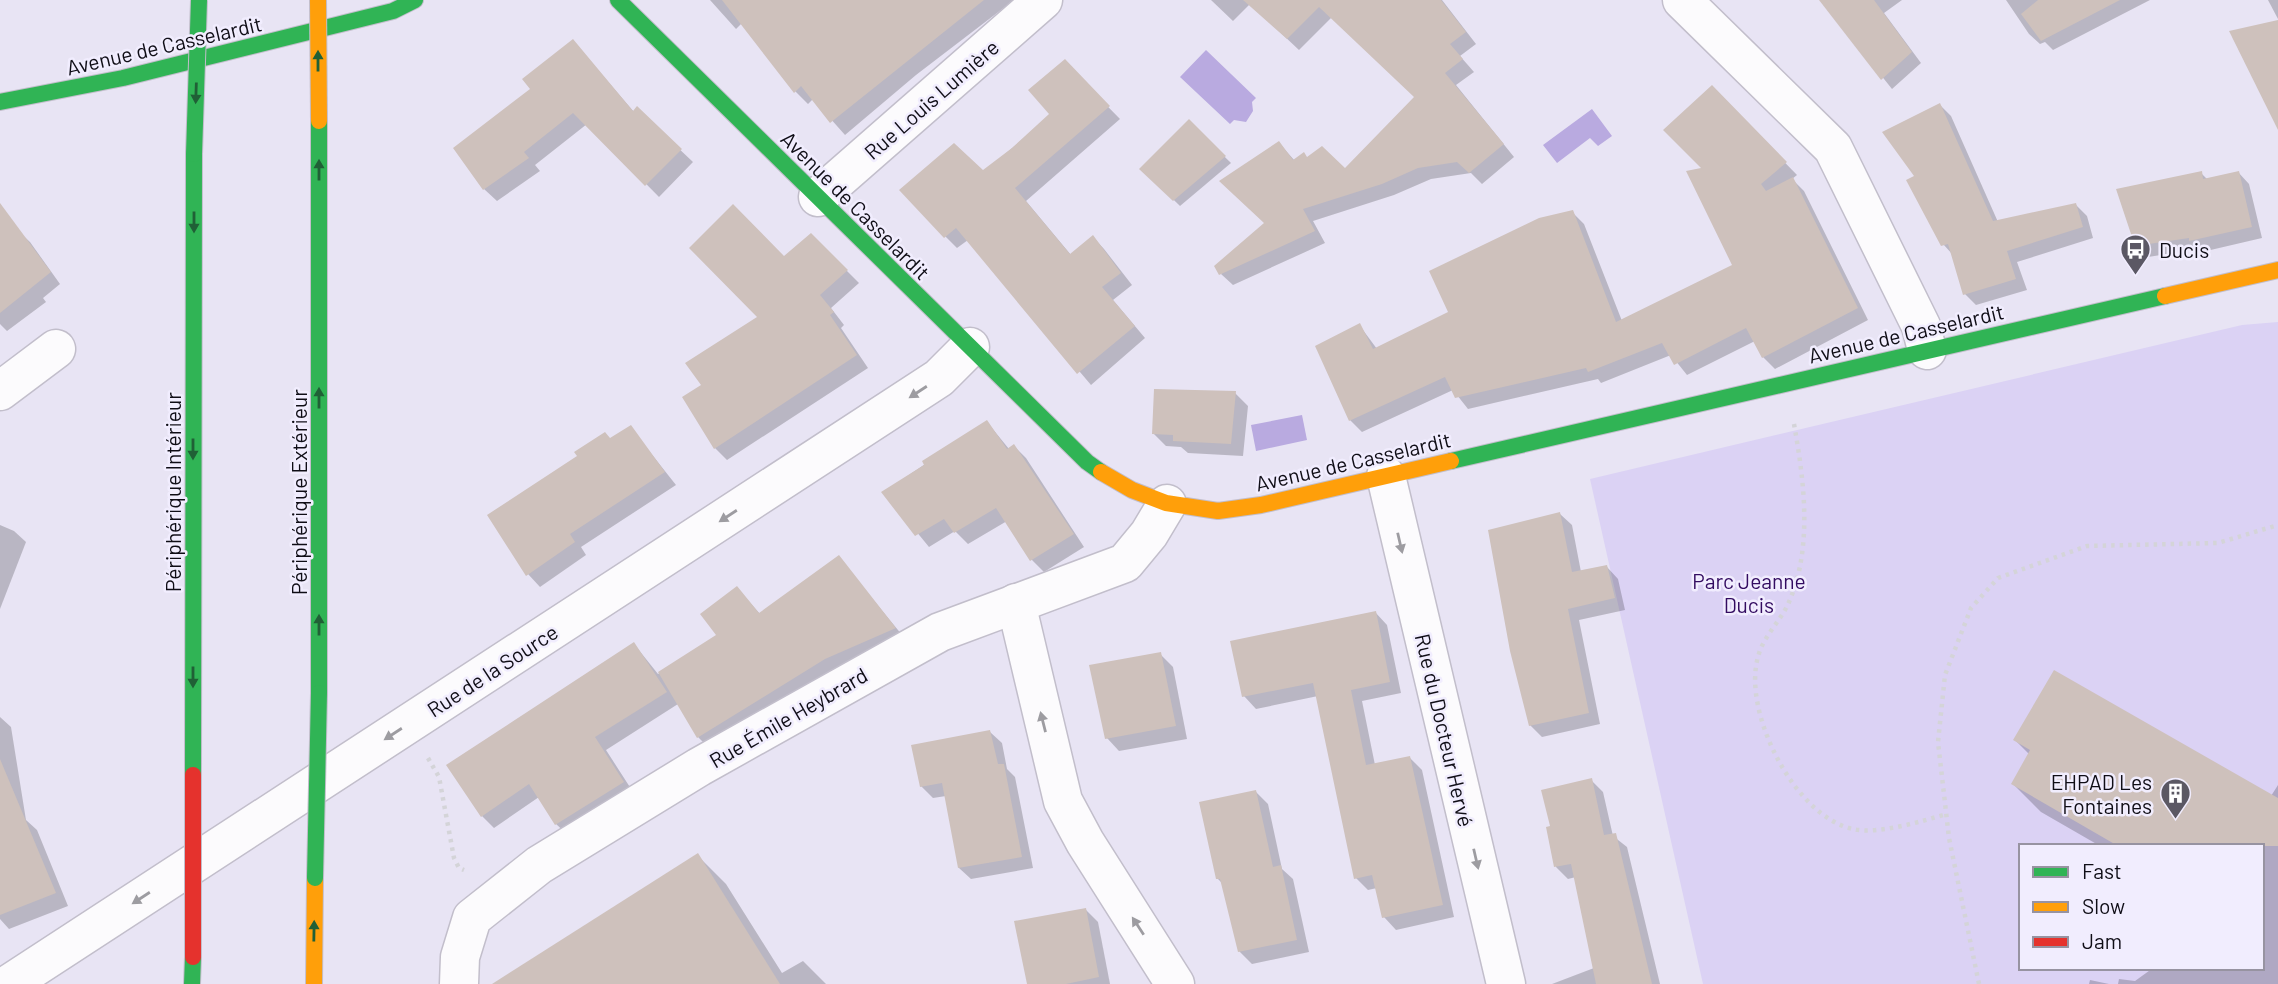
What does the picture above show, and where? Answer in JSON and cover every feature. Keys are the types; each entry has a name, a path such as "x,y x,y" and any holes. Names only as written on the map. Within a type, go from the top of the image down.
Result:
{"main road":[{"name":"Périphérique Intérieur","path":"192,984 194,153 199,0"},
{"name":"Périphérique Extérieur","path":"313,984 319,694 318,0"},
{"name":"Avenue de Casselardit","path":"0,102 123,78 393,12 415,0"},
{"name":"Avenue de Casselardit","path":"618,0 1087,462 1110,480 1167,504 1216,512 1261,505 2278,270"}],"street":[{"name":"Rue Louis Lumière","path":"818,197 1043,0"},
{"path":"1682,0 1833,148 1922,326 1927,350"},
{"name":"Rue de la Source","path":"9,984 939,378 970,347"},
{"path":"0,391 56,349"},
{"name":"Rue du Docteur Hervé","path":"1386,476 1506,984"},
{"name":"Rue Émile Heybrard","path":"459,984 460,957 472,918 539,865 699,767 940,632 1125,563 1150,534 1167,504"},
{"path":"1016,603 1063,801 1084,842 1175,984"}],"path":[{"path":"1792,412 1800,458 1804,532 1797,582 1788,605 1770,629 1757,657 1755,688 1762,723 1772,749 1808,800 1830,822 1855,830 1910,824 1947,814"},
{"path":"1979,984 1947,814 1938,742 1945,676 1971,608 1998,578 2087,546 2218,543 2278,525"},
{"path":"404,727 439,777 454,858 459,867 470,872 491,873 502,893"}],"green space":[{"name":"Parc Jeanne Ducis","path":"2278,322 2278,984 1703,984 1590,479 2242,325"}],"shaded area":[{"path":"1206,50 1256,98 1252,102 1253,111 1246,122 1234,120 1230,124 1180,77"},
{"path":"1592,109 1612,136 1598,146 1590,138 1557,163 1543,145"},
{"path":"1302,415 1307,440 1256,451 1251,425"}],"building":[{"path":"722,0 984,0 830,123 801,86 794,93"},
{"path":"1243,0 1441,0 1466,32 1450,44 1463,59 1445,73 1504,144 1469,173 1457,162 1418,168 1382,184 1303,209 1315,231 1219,275 1214,266 1264,223 1219,181 1279,141 1293,160 1304,152 1307,157 1322,146 1345,168 1414,97 1319,7 1287,39"},
{"path":"1819,0 1874,0 1912,52 1881,80"},
{"path":"2038,0 2120,0 2041,41 2021,14"},
{"path":"2278,20 2278,130 2229,31"},
{"path":"573,39 633,111 637,106 682,149 645,186 573,113 524,152 529,158 483,190 453,148 530,89 522,79"},
{"path":"1065,59 1110,106 1015,188 1070,254 1093,235 1121,273 1102,287 1135,326 1077,374 956,228 944,238 899,190 954,143 983,170 1012,148 1049,114 1028,90"},
{"path":"1712,85 1787,162 1761,184 1766,191 1793,177 1858,308 1762,358 1746,328 1674,365 1662,343 1588,372 1586,368 1455,398 1445,377 1349,421 1315,346 1360,323 1373,349 1448,312 1429,271 1539,218 1573,210 1616,322 1732,265 1686,171 1701,168 1663,130"},
{"path":"1940,103 1993,221 2076,203 2083,227 2007,251 2016,279 1963,295 1948,244 1941,246 1906,180 1914,176 1882,132"},
{"path":"1189,119 1226,156 1173,201 1139,169"},
{"path":"2202,171 2203,179 2239,171 2252,227 2189,241 2189,238 2135,246 2116,189"},
{"path":"0,203 51,272 0,313"},
{"path":"733,204 784,256 811,233 848,270 820,295 834,312 830,315 857,355 714,449 682,397 701,385 685,363 757,317 689,248"},
{"path":"1154,389 1236,391 1231,444 1173,441 1173,435 1152,434"},
{"path":"987,420 1007,449 1014,444 1074,534 1030,561 996,508 954,533 944,519 915,536 881,492 924,465 922,461"},
{"path":"631,425 665,472 570,534 575,542 526,576 487,515 577,456 574,452 605,432 610,438"},
{"path":"1560,512 1572,572 1607,565 1615,598 1568,609 1589,713 1529,726 1510,651 1488,530"},
{"path":"839,555 896,628 825,659 697,738 658,672 716,635 700,614 737,586 759,613"},
{"path":"1376,611 1390,682 1351,690 1366,765 1410,756 1443,905 1382,918 1372,875 1354,879 1313,683 1242,697 1230,641"},
{"path":"634,642 667,692 595,737 624,782 555,825 529,784 481,817 446,765"},
{"path":"1161,652 1176,726 1105,739 1089,665"},
{"name":"EHPAD Les Fontaines","path":"2054,670 2278,798 2278,846 2115,844 2011,784 2030,750 2013,740"},
{"path":"990,730 998,764 1004,764 1022,857 958,868 942,783 920,787 911,745"},
{"path":"0,759 56,893 0,915"},
{"path":"1592,778 1604,835 1616,833 1652,984 1596,984 1571,864 1554,867 1546,827 1550,826 1541,790"},
{"path":"1256,790 1273,867 1281,865 1297,940 1238,952 1220,879 1216,879 1199,802"},
{"path":"698,853 780,984 492,984"},
{"path":"1086,908 1099,977 1066,984 1027,984 1014,921"}],"traffic: fast":[{"path":"194,154 199,0"},
{"path":"0,102 123,78 393,11 415,0"},
{"path":"618,0 1087,462 1101,472"},
{"path":"319,121 319,693"},
{"path":"193,775 194,154"},
{"path":"1451,461 2165,296"},
{"path":"315,878 319,693"},
{"path":"192,984 193,957"}],"traffic: slow":[{"path":"318,0 319,121"},
{"path":"2165,296 2278,270"},
{"path":"1101,472 1132,490 1166,503 1218,511 1261,505 1451,461"},
{"path":"314,984 315,878"}],"traffic: jam":[{"path":"193,775 193,957"}],"place":[{"name":"Ducis","path":"2136,276"},
{"name":"EHPAD Les Fontaines","path":"2175,820"}]}
